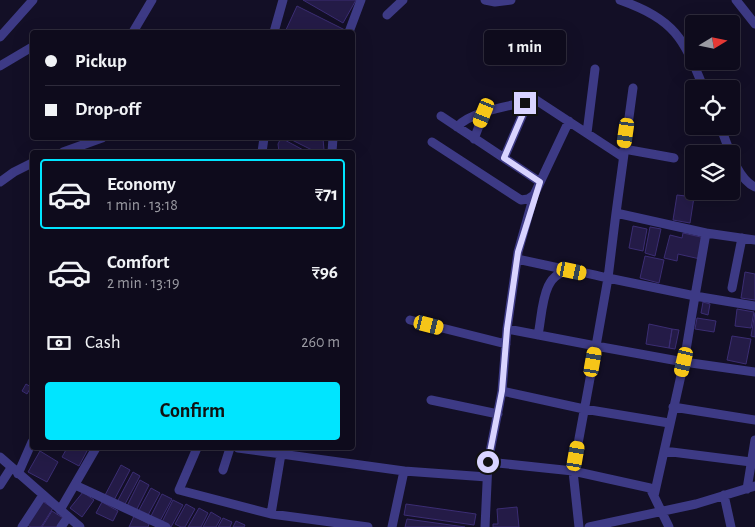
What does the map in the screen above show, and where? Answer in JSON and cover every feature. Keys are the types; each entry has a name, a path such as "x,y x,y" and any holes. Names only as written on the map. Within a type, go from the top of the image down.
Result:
{"street":[{"path":"0,37 33,0"},
{"path":"134,30 152,0"},
{"path":"275,30 283,0"},
{"path":"350,30 360,0"},
{"path":"387,15 403,0"},
{"path":"485,0 495,2 511,0"},
{"path":"620,0 646,10 672,27 689,51 700,80"},
{"path":"736,0 755,24"},
{"path":"0,66 30,48"},
{"path":"587,133 596,68"},
{"path":"579,527 573,472 608,278 633,88"},
{"path":"457,127 462,121 484,113 536,100 587,133 624,153 674,158"},
{"path":"504,158 528,102"},
{"path":"474,138 484,113"},
{"path":"441,116 540,182"},
{"path":"485,527 488,462 502,391 507,329 517,259 534,195 569,121"},
{"path":"724,135 737,167 748,184 755,187"},
{"path":"69,150 96,140"},
{"path":"432,142 521,200 528,200 534,195"},
{"path":"0,182 30,164"},
{"path":"616,213 706,233 755,240"},
{"path":"654,496 684,362 706,233"},
{"path":"732,288 742,238"},
{"path":"517,259 695,296 755,306"},
{"path":"538,335 548,284 557,273 572,271"},
{"path":"410,320 506,344"},
{"path":"507,329 684,362 755,372"},
{"path":"502,391 584,409 670,423"},
{"path":"431,400 498,414"},
{"path":"673,407 755,420"},
{"path":"589,527 696,504 751,488 751,462 755,440"},
{"path":"0,485 14,471 30,445"},
{"path":"60,510 95,450"},
{"path":"196,450 179,490 271,514 368,527"},
{"path":"223,470 229,450"},
{"path":"252,450 404,472 488,477"},
{"path":"664,450 751,462"},
{"path":"271,514 281,454"},
{"path":"0,458 80,527"},
{"path":"488,462 573,472 650,488 662,510 668,527"},
{"path":"392,527 404,472"},
{"path":"75,485 166,527"},
{"path":"22,527 42,495"},
{"path":"724,495 731,527"},
{"path":"61,527 68,517"}],"building":[{"path":"303,0 356,0 343,23"},
{"path":"297,6 345,30 303,30 286,30"},
{"path":"280,140 285,140 303,150 279,150"},
{"path":"292,140 323,140 324,150 312,150"},
{"path":"677,195 685,196 685,200 694,200 690,223 673,220"},
{"path":"633,226 647,229 643,251 629,248"},
{"path":"650,227 661,229 655,256 645,253"},
{"path":"683,233 705,238 700,259 678,254 677,261 664,258 670,235 682,238"},
{"path":"645,256 664,260 659,283 640,278"},
{"path":"745,272 755,274 755,300 741,298"},
{"path":"703,302 710,304 708,315 701,313"},
{"path":"737,309 754,312 751,328 735,326"},
{"path":"755,313 755,337 751,336"},
{"path":"697,318 716,321 714,332 695,329"},
{"path":"649,324 672,329 669,348 646,344"},
{"path":"672,329 679,330 675,349 669,348"},
{"path":"732,336 751,339 746,364 727,360"},
{"path":"26,384 30,386 27,394 22,391"},
{"path":"66,450 87,451 79,466 62,457"},
{"path":"40,451 58,462 47,482 28,472"},
{"path":"121,465 130,470 113,502 104,497"},
{"path":"133,472 140,476 124,506 117,502"},
{"path":"140,480 149,485 136,511 127,506"},
{"path":"151,488 160,493 147,517 138,512"},
{"path":"83,492 94,500 82,517 70,508"},
{"path":"162,494 172,499 159,523 150,518"},
{"path":"173,500 183,505 171,527 162,522"},
{"path":"42,501 53,508 41,527 27,525"},
{"path":"102,502 118,511 113,521 96,513"},
{"path":"186,504 195,509 185,527 181,527 175,524"},
{"path":"406,504 476,514 474,525 404,515"},
{"path":"517,507 519,527 493,527 493,524 498,524 497,509"},
{"path":"199,508 208,513 201,527 188,527"},
{"path":"52,511 63,518 57,527 42,527"},
{"path":"211,512 221,518 216,527 203,527"},
{"path":"134,516 149,524 148,527 129,527"},
{"path":"223,518 232,522 230,527 218,527"},
{"path":"407,519 465,527 405,527"},
{"path":"236,521 245,525 244,527 233,527"}],"route":[{"path":"488,462 502,391 507,329 518,252 528,222 534,195 540,182 504,158 528,102 525,103"}]}
